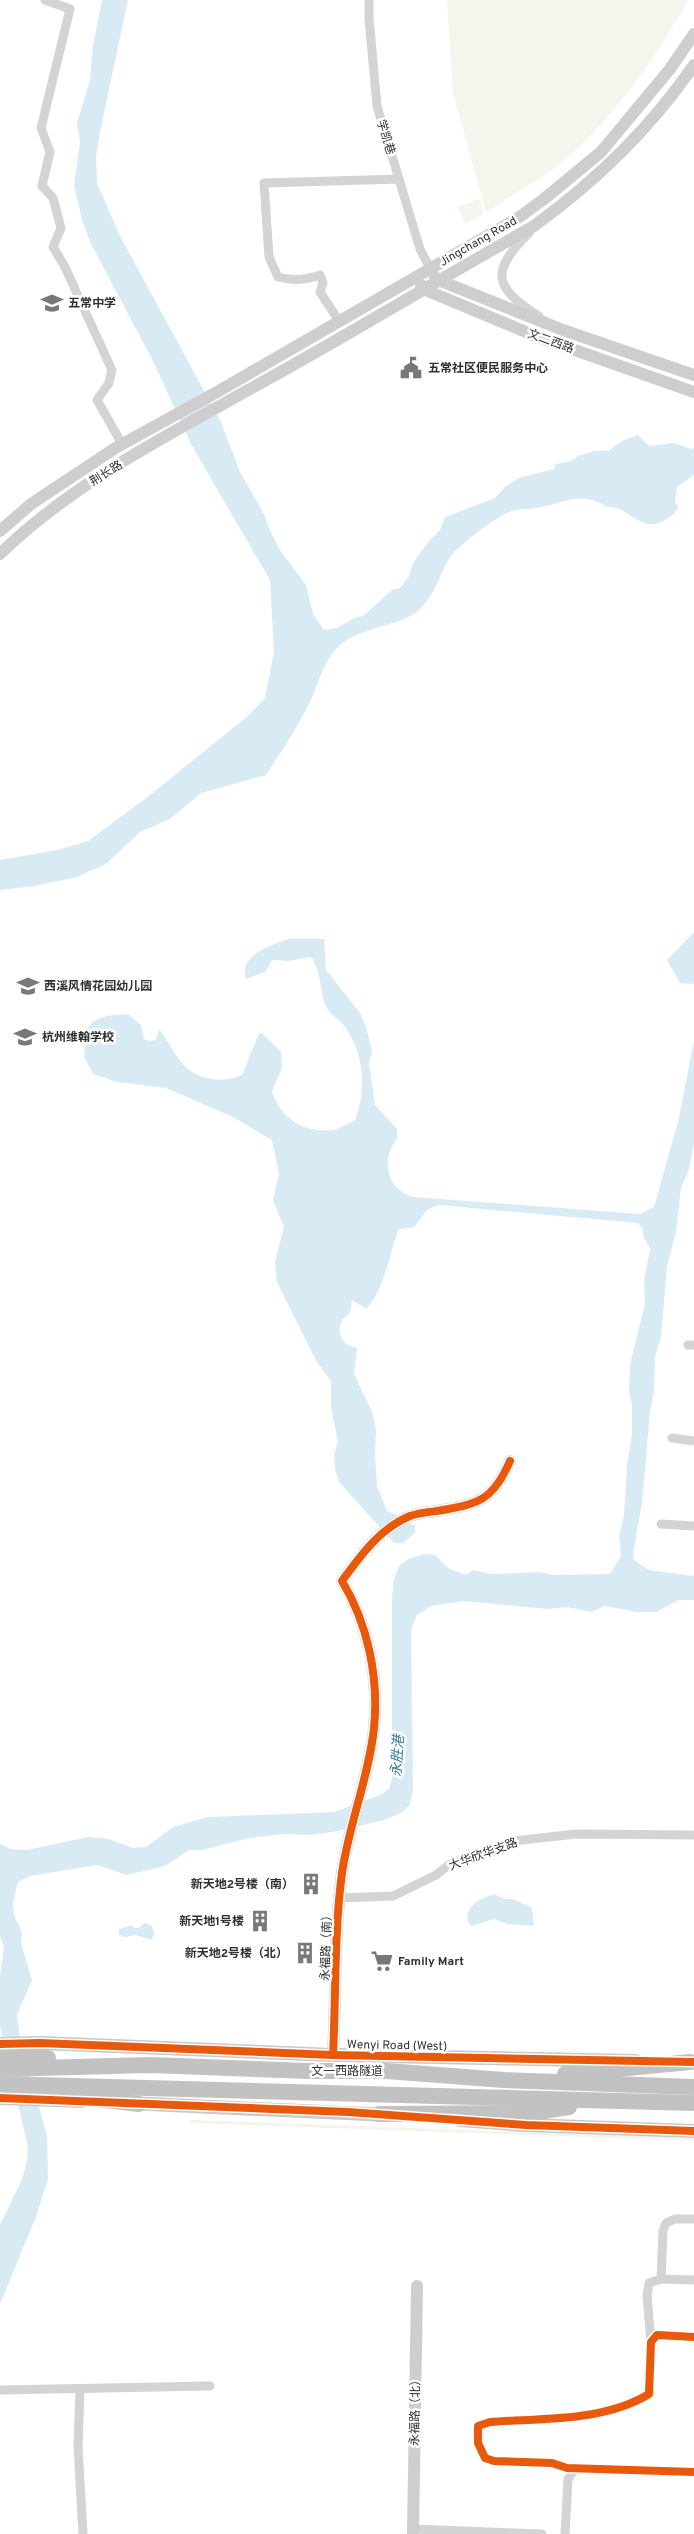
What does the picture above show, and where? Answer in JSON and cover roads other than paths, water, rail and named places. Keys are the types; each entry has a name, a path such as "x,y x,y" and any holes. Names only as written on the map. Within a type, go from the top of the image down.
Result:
{"highway":[{"path":"0,2056 44,2056"},
{"name":"文一西路隧道","path":"2,2085 44,2056 150,2065 308,2071 386,2071 504,2080 694,2087"},
{"path":"504,2080 692,2062"},
{"name":"文一西路隧道","path":"2,2085 43,2092 694,2103"},
{"path":"43,2092 139,2104"},
{"path":"379,2114 530,2113 610,2101"}],"main road":[{"name":"Jingchang Road","path":"219,398 338,321 518,218 544,199 600,152 670,69 694,34"},
{"name":"Jingchang Road","path":"219,398 423,289 540,221 616,160 640,134 694,65"},
{"path":"430,268 438,280"},
{"path":"416,276 423,289"},
{"name":"文二西路","path":"438,280 563,330 694,375"},
{"name":"文二西路","path":"423,289 538,337 694,392"},
{"name":"荆长路","path":"0,531 31,504 122,444 164,420 219,398"},
{"name":"荆长路","path":"0,554 17,537 78,490 171,433 219,398"},
{"name":"永福路（南）","path":"333,2055 340,1898 349,1836 374,1729 376,1693 366,1637 353,1600 342,1582 364,1550 383,1532 412,1515 480,1502 500,1484 510,1461"},
{"name":"Wenyi Road (West)","path":"0,2044 44,2056 333,2055 692,2062"},
{"path":"139,2104 379,2114 526,2125 694,2131"},
{"name":"永福路（北）","path":"413,2532 418,2286"}],"street":[{"path":"45,0 70,9 41,128 50,152 42,186 53,198 61,228 53,247 64,265 112,370 109,383 97,400 122,444"},
{"name":"学凯巷","path":"370,0 368,18 377,106 420,249 430,268"},
{"path":"338,321 320,292 323,283 320,275 306,280 291,280 278,277 269,256 264,183 400,180"},
{"path":"540,221 511,250 502,278 510,296 563,330"},
{"path":"672,1438 694,1441"},
{"path":"661,1524 694,1526"},
{"name":"大华·欣华支路","path":"340,1898 393,1896 436,1876 450,1864 513,1841 576,1834 694,1835"},
{"path":"661,2279 666,2223 675,2219 694,2219"},
{"path":"694,2280 661,2279 649,2283 647,2296 651,2342 650,2394 637,2402 612,2411 490,2422 478,2426 478,2443 485,2458 494,2462 552,2463 575,2469 694,2472"},
{"path":"651,2342 657,2335 694,2337"},
{"path":"0,2390 210,2386"},
{"path":"80,2389 78,2448 83,2534"},
{"path":"565,2534 568,2479 575,2469"},
{"path":"413,2532 542,2534"}],"water":[{"path":"102,0 128,0 100,132 96,157 97,183 120,236 221,422 240,472 264,514 270,531 280,550 306,585 313,614 324,630 337,628 356,617 363,616 392,590 400,588 409,576 413,563 429,541 440,530 445,517 495,498 506,486 521,477 554,469 556,464 571,461 578,456 594,451 608,451 624,440 638,435 649,446 674,443 691,449 694,447 694,475 677,487 675,502 678,507 675,513 661,522 653,524 640,521 614,507 607,507 599,502 584,499 516,510 498,518 451,556 429,599 418,611 400,621 355,636 336,649 324,667 301,719 266,775 201,793 170,819 140,832 106,864 77,877 35,886 0,890 0,860 57,850 88,841 145,799 248,716 265,698 274,652 270,580 192,446 153,361 90,242 82,220 74,186 80,142 77,123 90,80 93,46"},
{"path":"694,932 694,984 680,983 667,960"},
{"name":"永胜港","path":"288,939 324,939 326,970 360,1013 366,1027 372,1051 369,1063 375,1105 397,1129 397,1139 389,1156 389,1173 397,1188 413,1197 640,1214 654,1207 679,1118 694,1040 694,1144 689,1169 681,1188 676,1232 667,1267 661,1337 655,1357 654,1392 650,1411 642,1503 633,1554 634,1560 649,1570 694,1576 694,1600 679,1600 656,1612 636,1612 605,1606 591,1612 567,1607 549,1609 464,1601 431,1606 417,1615 411,1630 413,1789 410,1805 401,1813 384,1820 338,1831 311,1835 284,1834 249,1838 202,1850 189,1850 165,1866 127,1875 97,1865 30,1876 18,1882 13,1902 14,1915 22,1933 21,1943 32,1980 17,2015 20,2039 47,2136 48,2179 36,2217 0,2304 0,2225 22,2179 27,2161 28,2147 0,2026 0,1976 4,1947 0,1936 0,1844 11,1849 27,1850 88,1837 109,1839 133,1848 146,1847 173,1827 208,1817 334,1812 380,1795 389,1789 392,1779 392,1598 394,1579 399,1566 408,1559 424,1554 435,1555 448,1568 466,1575 473,1570 492,1574 540,1572 552,1575 610,1574 621,1556 619,1535 624,1516 627,1465 632,1434 632,1405 629,1392 630,1364 645,1304 644,1280 650,1249 643,1235 643,1229 638,1223 439,1205 427,1210 414,1227 399,1229 382,1281 373,1300 366,1309 352,1300 351,1311 344,1318 340,1326 340,1334 345,1342 357,1348 354,1374 372,1412 376,1430 377,1486 387,1511 415,1526 415,1533 403,1543 394,1543 339,1482 335,1469 334,1454 338,1442 331,1408 331,1381 316,1361 277,1282 275,1261 284,1227 273,1201 279,1174 272,1140 233,1117 166,1088 117,1082 93,1074 84,1057 85,1047 93,1040 92,1034 87,1030 94,1021 105,1017 128,1014 141,1025 144,1039 149,1041 156,1040 159,1029 187,1068 201,1076 218,1080 242,1075 259,1033 262,1033 281,1052 282,1068 272,1091 276,1101 287,1116 303,1126 322,1130 333,1130 355,1120 359,1108 362,1085 360,1061 357,1050 346,1028 329,1012 325,1005 319,974 311,957 288,961 272,960 265,972 246,979 245,971 251,958 265,948"},
{"path":"494,1894 505,1899 513,1899 532,1908 534,1926 508,1924 494,1919 472,1926 468,1923 471,1907 478,1901"},
{"path":"145,1923 151,1925 155,1934 151,1940 136,1935 124,1937 119,1935 119,1929 132,1925 134,1928 138,1928"}],"place":[{"name":"五常中学","path":"52,303"},
{"name":"五常社区便民服务中心","path":"411,368"},
{"name":"西溪风情花园幼儿园","path":"28,986"},
{"name":"杭州维翰学校","path":"25,1037"},
{"name":"新天地2号楼（南）","path":"311,1884"},
{"name":"新天地1号楼","path":"260,1921"},
{"name":"新天地2号楼（北）","path":"305,1953"},
{"name":"Family Mart","path":"382,1961"}]}
